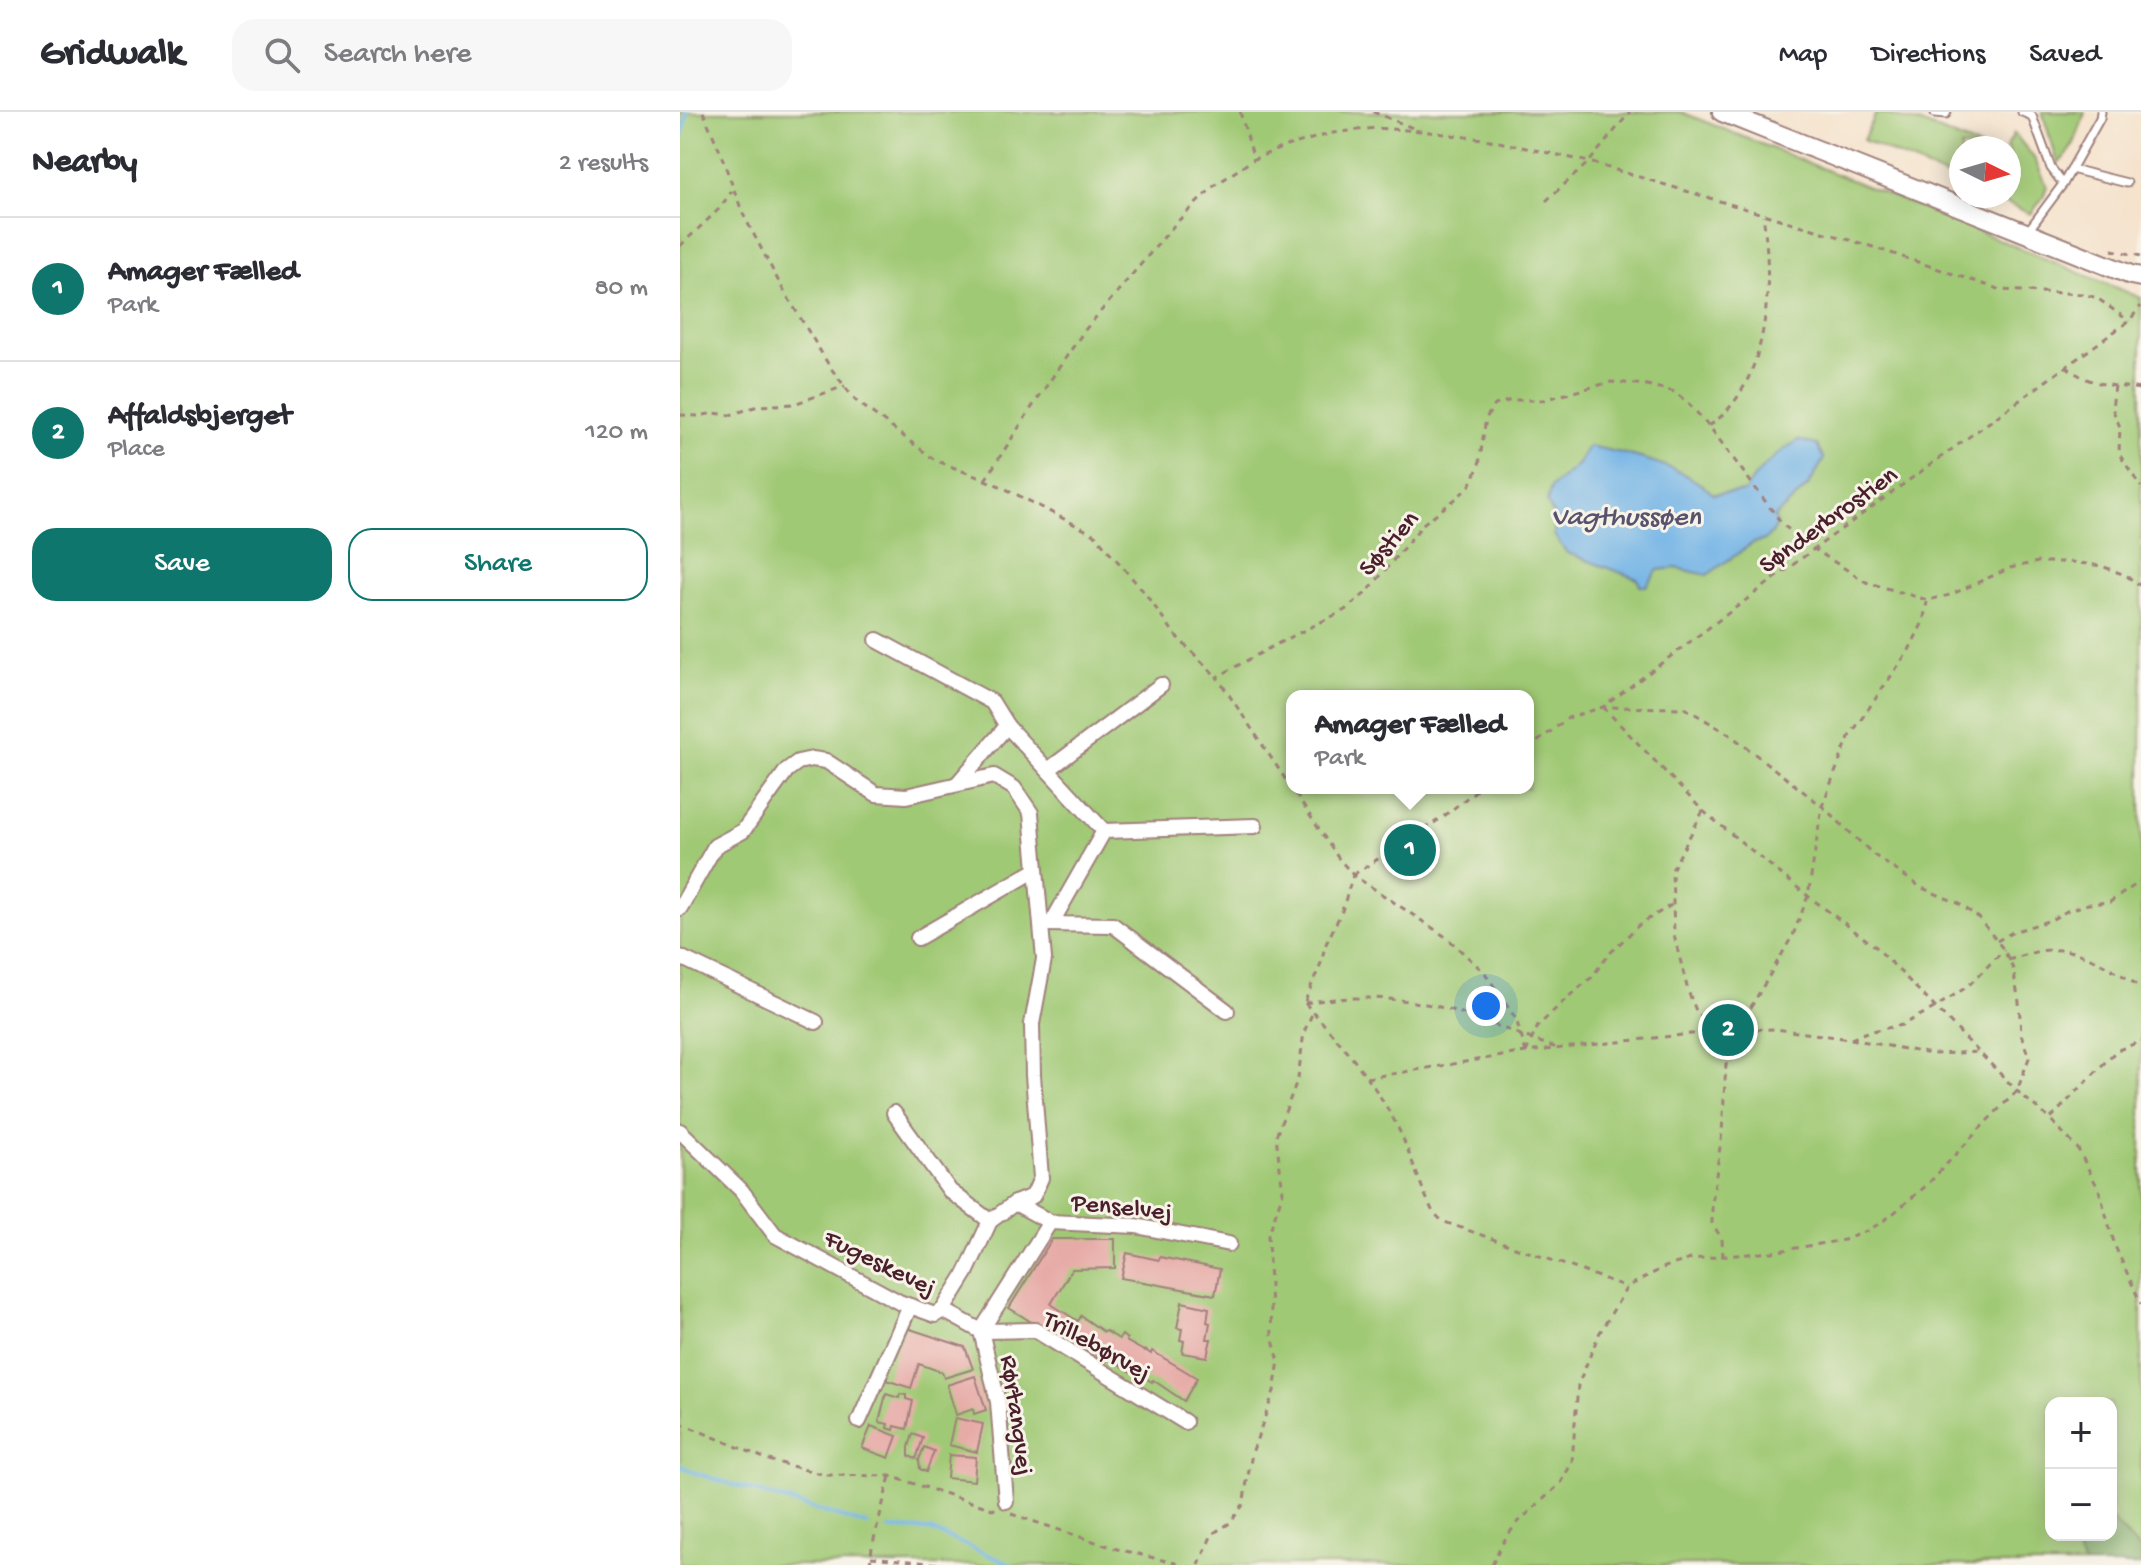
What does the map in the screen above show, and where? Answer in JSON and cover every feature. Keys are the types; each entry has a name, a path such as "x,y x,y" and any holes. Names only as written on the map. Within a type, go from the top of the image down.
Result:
{"street":[{"path":"1722,112 2141,277"},
{"path":"877,640 992,702 1007,726 1104,831 1255,826"},
{"path":"1048,770 1161,685"},
{"path":"957,784 1007,726"},
{"name":"Fugeskevej","path":"680,908 715,846 743,831 787,770 798,762 812,759 826,761 876,794 906,796 994,776 1014,788 1031,813 1036,870 1046,924 1044,959 1032,1024 1041,1178 1033,1196 1015,1203 990,1221 966,1273 943,1310 935,1315 910,1306 775,1235 741,1190 680,1131"},
{"path":"1046,924 1104,831"},
{"path":"918,938 1036,870"},
{"path":"1046,924 1113,925 1227,1011"},
{"path":"680,957 816,1022"},
{"path":"894,1113 950,1191 990,1221"},
{"name":"Penselvej","path":"1015,1203 1050,1222 1136,1226 1229,1244"},
{"path":"981,1331 1050,1222"},
{"path":"859,1421 910,1306"},
{"name":"Rørtangvej","path":"943,1310 981,1331 998,1402 1004,1509"},
{"name":"Trillebørvej","path":"981,1331 1035,1330 1185,1422"}],"lane":[{"path":"1935,113 1947,112"},
{"path":"2022,112 2032,116 2051,168 2063,184"},
{"path":"2027,233 2063,184 2101,112"},
{"path":"2071,169 2127,183"}],"path":[{"path":"703,112 743,214 781,286 830,367 855,400 935,460 985,480 1095,535 1144,592 1177,637 1217,677 1286,780"},
{"path":"1240,112 1254,159"},
{"path":"1373,112 1421,131"},
{"path":"1546,201 1589,162 1630,112"},
{"path":"985,480 1084,331 1176,223 1214,186 1254,159 1333,133 1375,128 1421,131 1490,140 1589,162 1873,247 2001,290 2084,294 2097,298 2129,321"},
{"path":"680,246 719,209 734,189"},
{"path":"1709,426 1728,412 1739,396 1759,348 1766,315 1767,264 1763,214"},
{"name":"Sønderbrostien","path":"1534,744 1568,718 1603,707 1814,549 2129,321 2141,306"},
{"path":"2066,366 2079,377 2097,383 2141,389"},
{"name":"Søstien","path":"1217,677 1345,610 1367,592 1424,523 1471,484 1479,465 1486,418 1495,405 1511,400 1543,400 1611,382 1647,385 1675,392 1709,426 1783,525 1866,582 1927,600"},
{"path":"680,415 730,415 758,406 788,405 845,386"},
{"path":"2115,386 2112,408 2120,427 2119,454 2141,487"},
{"path":"1723,1257 1722,1239 1712,1223 1712,1204 1722,1133 1728,1030 1751,1007 1793,935 1808,896 1822,806 1849,737 1909,650 1923,622 1927,600 1950,595 2010,568 2038,562 2102,566 2127,576 2141,586"},
{"path":"1492,1565 1516,1524 1561,1483 1572,1462 1578,1385 1599,1334 1627,1287 1665,1267 1691,1259 1772,1252 1844,1240 1869,1230 1927,1185 2017,1091 2029,1058 2021,1034 2013,969 2004,950 1979,918 1958,903 1922,888 1874,855 1822,806 1729,734 1685,708 1603,707"},
{"path":"1603,707 1703,811 1876,947 2078,1149 2099,1190 2115,1246 2141,1304"},
{"path":"1295,794 1353,875 1446,937 1485,973 1516,1019 1526,1052"},
{"path":"1472,794 1443,817 1353,875 1305,1003 1367,1078 1400,1131 1433,1212 1442,1221 1627,1287"},
{"path":"1703,811 1672,870 1674,935 1688,991 1697,1013 1728,1030"},
{"path":"1997,941 2067,911 2088,904 2110,902 2141,881"},
{"path":"1526,1052 1538,1026 1592,977 1607,956 1640,924 1673,904"},
{"path":"1851,1039 1867,1032 1902,1025 1936,1007 1968,986 2004,950"},
{"path":"2008,960 2042,950 2076,952 2092,957 2141,987"},
{"path":"1305,1003 1400,999 1456,1011 1559,1049"},
{"path":"1199,1565 1212,1534 1230,1523 1243,1505 1252,1453 1274,1391 1279,1361 1272,1337 1268,1236 1283,1192 1276,1136 1298,1078 1304,1032 1313,1012"},
{"path":"1367,1078 1526,1052 1728,1030 1775,1029 1931,1054 1981,1052"},
{"path":"2050,1119 2116,1051 2141,1041"},
{"path":"680,1423 769,1460 825,1475 890,1476 1004,1509 1117,1549 1183,1565"},
{"path":"870,1565 890,1476"},
{"path":"871,1557 949,1565"}],"green space":[{"path":"680,112 1681,112 2141,298 2141,1565 680,1565"},
{"path":"1877,112 1926,125 1952,136 1949,136 1949,178 1863,140"},
{"path":"2042,112 2085,112 2072,147 2058,163"},
{"path":"2021,142 2034,158 2047,186 2031,214 2018,208 2021,208"},
{"path":"2117,1525 2141,1551 2141,1565 2084,1565 2076,1548 2077,1541 2117,1541"}],"water":[{"name":"Vagthussøen","path":"1798,440 1817,445 1824,459 1809,485 1774,518 1777,523 1765,540 1753,543 1707,575 1676,568 1658,570 1646,586 1640,586 1638,579 1567,553 1554,535 1555,519 1547,502 1551,487 1578,464 1588,446 1671,468 1713,494 1745,492 1768,463"}],"building":[{"path":"1052,1239 1115,1239 1115,1268 1072,1269 1051,1304 1078,1321 1081,1316 1119,1339 1122,1335 1126,1341 1151,1354 1152,1351 1197,1378 1184,1401 1153,1380 1138,1376 1109,1358 1106,1361 1068,1338 1065,1343 1009,1308"},
{"path":"1127,1253 1220,1269 1215,1295 1121,1278"},
{"path":"1182,1302 1209,1308 1207,1339 1211,1339 1207,1357 1182,1353 1182,1329 1177,1328"},
{"path":"904,1327 965,1347 973,1369 944,1378 942,1372 919,1364 911,1388 886,1380"},
{"path":"975,1376 986,1410 974,1414 973,1409 956,1415 947,1385"},
{"path":"886,1394 899,1398 900,1394 906,1395 906,1399 913,1401 907,1429 895,1426 894,1430 887,1428 888,1424 879,1422"},
{"path":"955,1418 983,1424 977,1452 949,1445"},
{"path":"871,1426 897,1436 889,1458 862,1448"},
{"path":"913,1434 923,1438 916,1459 909,1456"},
{"path":"924,1447 934,1451 926,1472 920,1469 919,1460"},
{"path":"949,1455 976,1457 974,1481 947,1478"}],"waterway":[{"path":"680,146 687,112"},
{"path":"680,1465 695,1473 867,1525"},
{"path":"889,1529 930,1530 1012,1565"}],"place":[{"name":"Amager Fælled","path":"1410,850"},
{"name":"Affaldsbjerget","path":"1728,1030"}]}
